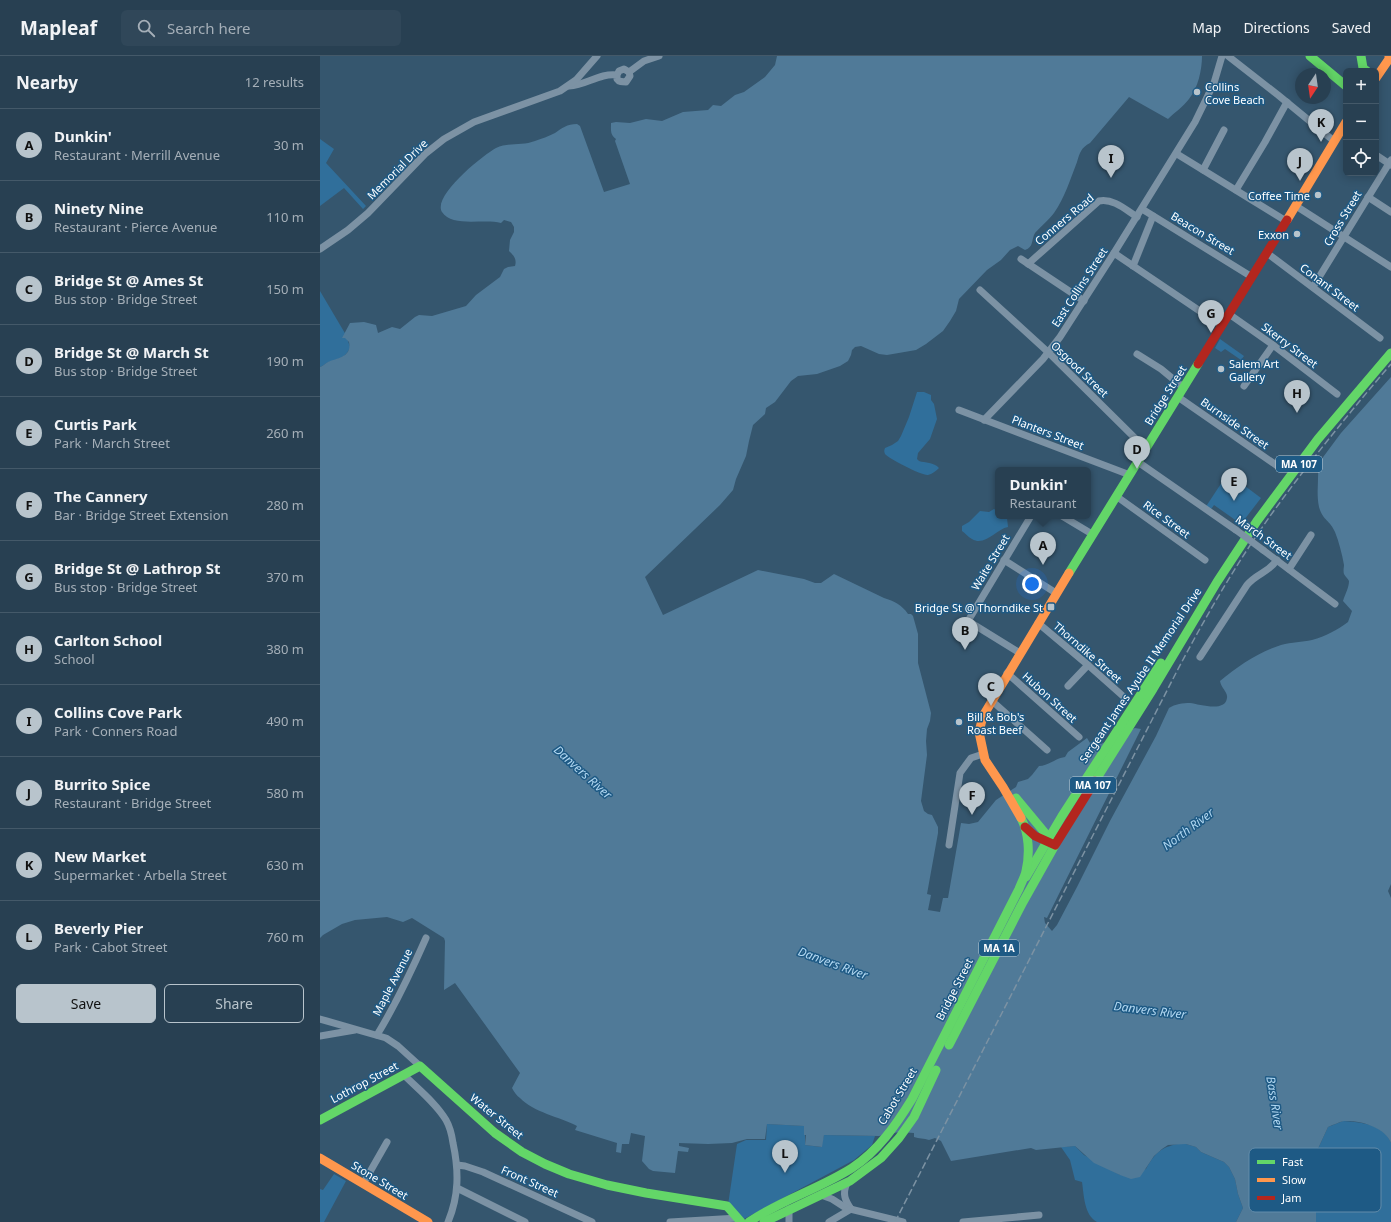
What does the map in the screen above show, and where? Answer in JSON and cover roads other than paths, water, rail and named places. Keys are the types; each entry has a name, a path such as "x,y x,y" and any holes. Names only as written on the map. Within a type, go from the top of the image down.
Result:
{"main road":[{"path":"1310,56 1343,84"},
{"path":"1361,56 1365,68"},
{"path":"1378,68 1383,56"},
{"path":"1379,71 1389,59 1389,56"},
{"name":"Bridge Street","path":"941,1051 1023,902 1056,846 1047,840 1035,836 1025,826 1003,787 988,767 980,741 980,724 983,716 1007,673 1296,206 1334,141 1343,134"},
{"name":"Sergeant James Ayube II Memorial Drive","path":"1056,846 1127,722 1186,625 1298,464 1334,418 1391,353"},
{"name":"Sergeant James Ayube II Memorial Drive","path":"1022,883 1047,840 1127,722"},
{"name":"Bridge Street","path":"1003,787 1016,798 1047,840"},
{"name":"Bridge Street","path":"941,1051 1022,883 1026,872 1028,855 1028,840 1025,826"},
{"name":"Cabot Street","path":"749,1222 770,1208 843,1174 865,1158 884,1140 899,1121 941,1051"},
{"name":"Cabot Street","path":"764,1222 847,1183 886,1153 908,1125 918,1108 941,1051"},
{"name":"Lothrop Street","path":"320,1120 420,1066"},
{"name":"Water Street","path":"420,1066 491,1130 523,1152 547,1164 577,1176 621,1188 727,1206 740,1220"},
{"name":"Stone Street","path":"320,1158 428,1222"}],"street":[{"name":"Memorial Drive","path":"320,250 338,238 368,213 425,154 444,139 474,122 551,95 568,86 597,56"},
{"path":"568,86 579,86 609,74 617,75 619,71 624,69 629,72 644,61 659,56"},
{"name":"East Collins Street","path":"984,420 1048,353 1084,301 1177,154 1210,93 1218,73 1222,56"},
{"path":"1228,56 1334,141"},
{"path":"1236,190 1287,102"},
{"path":"1203,170 1224,130"},
{"path":"1177,154 1286,221"},
{"path":"1379,156 1390,162"},
{"name":"Cross Street","path":"1313,287 1390,162"},
{"path":"1368,197 1391,212"},
{"name":"Conners Road","path":"1084,301 1024,262 1099,201 1104,200 1117,204 1137,217"},
{"path":"1296,206 1391,267"},
{"name":"Beacon Street","path":"1142,209 1252,277"},
{"path":"1133,266 1153,216"},
{"path":"1114,253 1222,326"},
{"name":"Conant Street","path":"1267,253 1380,338"},
{"name":"Osgood Street","path":"980,290 1048,353 1146,449"},
{"name":"Skerry Street","path":"1229,314 1273,345 1336,394"},
{"path":"1244,386 1273,345"},
{"path":"1137,354 1161,369 1184,388"},
{"name":"Burnside Street","path":"1178,397 1278,467"},
{"name":"Planters Street","path":"960,410 1130,475"},
{"name":"March Street","path":"1138,462 1236,530 1335,604"},
{"name":"Rice Street","path":"1116,496 1205,560"},
{"name":"Waite Street","path":"1020,653 968,620 1030,519"},
{"path":"1067,519 1092,534"},
{"path":"1290,569 1311,535"},
{"path":"1004,560 1056,593"},
{"path":"1200,657 1247,585 1256,576 1269,570 1277,560"},
{"name":"Thorndike Street","path":"1038,623 1124,697"},
{"path":"1068,686 1088,665"},
{"name":"Hubon Street","path":"1007,673 1079,737"},
{"path":"991,700 1047,750"},
{"path":"949,845 960,773 971,758 983,754"},
{"name":"Maple Avenue","path":"377,1035 392,1011 426,938"},
{"name":"Water Street","path":"320,1019 386,1038 398,1046 420,1066"},
{"path":"320,1036 357,1030"},
{"path":"404,1075 436,1106 447,1121 453,1141 457,1165 457,1188 448,1222"},
{"path":"363,1184 387,1142"},
{"name":"Front Street","path":"457,1165 483,1172 576,1219 592,1222"},
{"path":"847,1183 843,1194 851,1209"},
{"path":"457,1188 525,1222"},
{"path":"821,1195 832,1199 841,1206 872,1218 903,1222"},
{"path":"789,1209 789,1222"},
{"path":"829,1222 851,1209"},
{"path":"963,1222 999,1221 1039,1214"},
{"path":"670,1222 740,1220"}],"water":[{"path":"777,56 1202,56 1200,73 1195,90 1187,102 1168,119 1129,97 1090,143 1081,151 1058,207 1052,216 1035,233 1030,247 1025,250 1018,246 1010,250 1001,260 987,270 959,299 956,311 943,331 916,350 887,355 879,354 861,346 855,347 852,350 848,361 840,366 817,374 798,376 791,381 775,402 766,408 765,414 753,425 746,456 733,490 720,505 645,577 663,615 758,570 804,579 815,583 821,583 834,574 894,602 903,608 908,614 913,616 918,634 918,663 931,713 927,729 927,755 921,801 924,811 932,815 938,827 927,894 931,895 928,910 940,912 943,898 948,898 961,823 969,824 978,822 996,800 1016,787 1018,782 1028,779 1039,766 1046,765 1065,757 1068,752 1087,738 1090,743 1096,739 1101,744 1135,728 1141,729 1047,918 1044,917 1045,923 1052,931 1057,925 1077,887 1110,821 1156,736 1169,708 1187,703 1205,706 1222,705 1225,703 1227,696 1220,681 1241,665 1273,648 1285,644 1308,641 1317,638 1340,628 1348,622 1352,611 1343,601 1348,589 1349,581 1344,574 1344,565 1335,532 1322,515 1319,507 1318,464 1341,433 1391,377 1391,884 1388,891 1391,898 1391,1143 1388,1137 1378,1129 1364,1123 1344,1121 1328,1127 1318,1148 1249,1148 1249,1212 1316,1212 1316,1222 1236,1222 1243,1208 1235,1179 1229,1167 1224,1162 1201,1152 1196,1147 1186,1144 1168,1145 1154,1156 1140,1177 1131,1179 1094,1163 1075,1146 1036,1150 1031,1148 951,1161 941,1141 935,1138 929,1140 916,1138 914,1137 914,1133 899,1132 879,1136 824,1135 822,1147 805,1145 806,1135 804,1135 804,1126 767,1124 765,1139 747,1139 732,1143 679,1143 679,1146 689,1148 688,1152 678,1151 675,1173 653,1171 649,1169 642,1161 645,1136 631,1133 629,1144 622,1144 621,1153 616,1152 617,1143 575,1130 577,1126 539,1111 525,1103 517,1095 512,1088 520,1073 455,983 444,990 444,938 412,918 403,922 387,917 355,920 342,924 320,938 320,367 346,354 349,347 349,342 345,338 342,338 350,323 364,322 376,325 378,333 392,327 400,329 419,315 432,316 466,306 476,295 500,277 504,269 515,266 515,258 509,251 510,240 514,232 514,227 511,222 504,220 501,223 453,220 442,212 441,205 444,196 451,187 471,167 496,148 511,144 535,141 553,134 562,128 577,124 580,126 604,192 630,184 615,141 616,139 612,134 611,123 630,123 646,119 662,121 683,112 708,110 713,105 721,106 735,95 744,92 765,77 775,65"}],"railway":[{"path":"895,1222 1177,671 1234,570 1273,512 1301,474 1391,364"}],"place":[{"name":"Collins Cove Beach","path":"1197,92"},
{"name":"New Market","path":"1321,142"},
{"name":"Collins Cove Park","path":"1111,178"},
{"name":"Burrito Spice","path":"1300,181"},
{"name":"Coffee Time","path":"1318,195"},
{"name":"Exxon","path":"1297,234"},
{"name":"Bridge St @ Lathrop St","path":"1211,333"},
{"name":"Salem Art Gallery","path":"1221,369"},
{"name":"Carlton School","path":"1297,413"},
{"name":"Bridge St @ March St","path":"1137,469"},
{"name":"Curtis Park","path":"1234,501"},
{"name":"Dunkin'","path":"1043,565"},
{"name":"Bridge St @ Thorndike St","path":"1051,607"},
{"name":"Ninety Nine","path":"965,650"},
{"name":"Bridge St @ Ames St","path":"991,706"},
{"name":"Bill & Bob's Roast Beef","path":"959,722"},
{"name":"The Cannery","path":"972,815"},
{"name":"Beverly Pier","path":"785,1173"}],"water label":[{"name":"Danvers River","path":"583,772"},
{"name":"North River","path":"1188,829"},
{"name":"Danvers River","path":"833,963"},
{"name":"Danvers River","path":"1150,1010"},
{"name":"Bass River","path":"1275,1103"}]}
